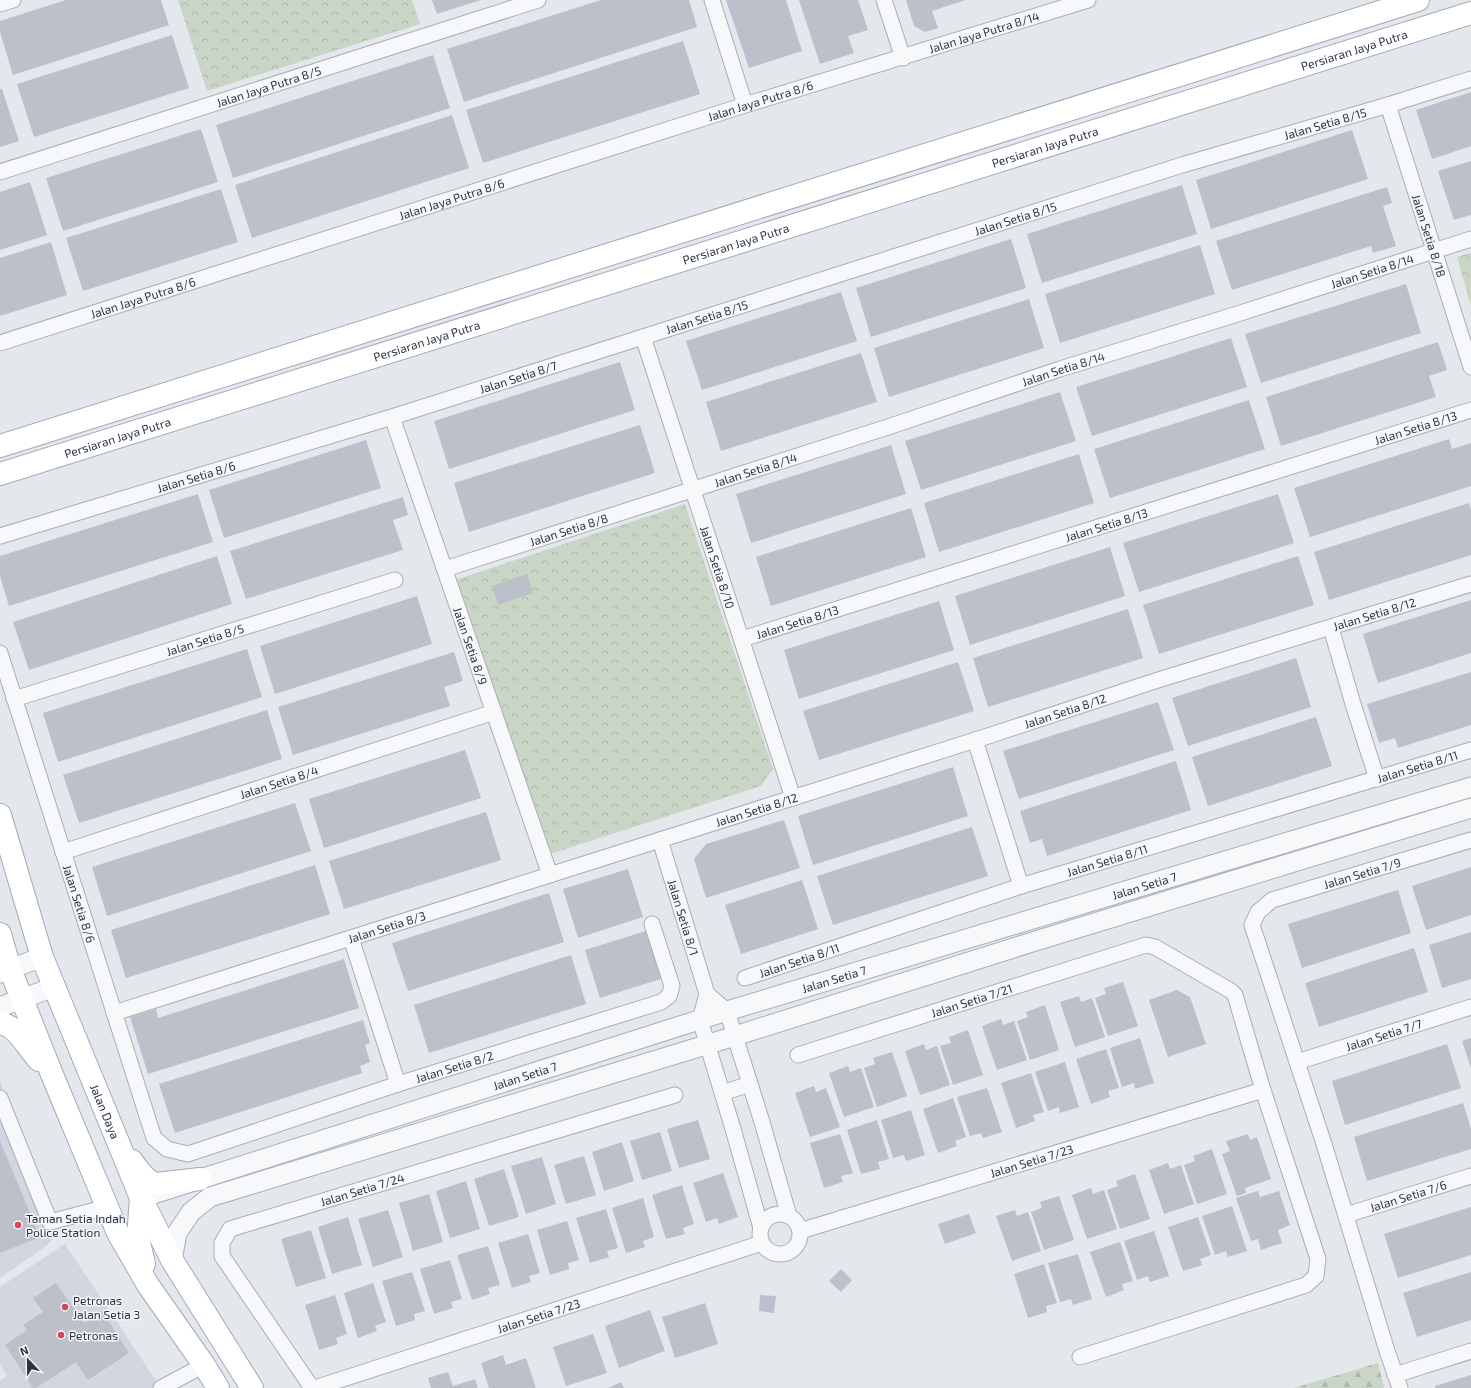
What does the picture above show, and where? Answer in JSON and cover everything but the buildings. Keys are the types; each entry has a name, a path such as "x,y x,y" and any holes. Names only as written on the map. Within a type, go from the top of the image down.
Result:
{"main road":[{"path":"0,446 1418,0"},
{"name":"Persiaran Jaya Putra","path":"0,474 1471,13"},
{"name":"Jalan Daya","path":"0,815 42,957 141,1198 172,1260 252,1388"},
{"path":"0,934 5,971 22,999 118,1233 148,1285 204,1365 218,1388"},
{"path":"0,1023 6,1024 18,1033 34,1055 51,1072"},
{"path":"121,1148 141,1173 152,1183 205,1188"},
{"path":"141,1198 138,1238 148,1285"}],"street":[{"path":"0,4 13,0"},
{"name":"Jalan Jaya Putra 8/5","path":"0,172 538,0"},
{"path":"712,0 746,105"},
{"path":"884,0 903,58"},
{"name":"Jalan Jaya Putra 8/14","path":"903,58 1056,5 1088,0"},
{"name":"Jalan Jaya Putra 8/6","path":"0,343 746,105 903,58"},
{"name":"Jalan Setia 8/15","path":"643,337 1182,165 1388,105 1471,79"},
{"name":"Jalan Setia 8/18","path":"1388,105 1471,367"},
{"name":"Jalan Setia 8/14","path":"693,489 1060,369 1239,314 1471,239"},
{"name":"Jalan Setia 8/7","path":"392,417 643,337"},
{"name":"Jalan Setia 8/10","path":"643,337 793,798"},
{"name":"Jalan Setia 8/13","path":"742,639 1471,410"},
{"name":"Jalan Setia 8/6","path":"0,536 392,417"},
{"name":"Jalan Setia 8/9","path":"392,417 550,875"},
{"name":"Jalan Setia 8/8","path":"445,569 693,489"},
{"name":"Jalan Setia 8/5","path":"14,699 395,580"},
{"name":"Jalan Setia 8/12","path":"660,840 1158,680 1471,584"},
{"path":"1331,628 1377,779"},
{"name":"Jalan Setia 8/6","path":"0,653 154,1138 167,1149"},
{"name":"Jalan Setia 8/4","path":"63,852 494,712"},
{"path":"975,740 1022,886"},
{"name":"Jalan Setia 8/11","path":"745,978 1022,886 1471,750"},
{"name":"Jalan Setia 7","path":"205,1188 727,1011 1471,787"},
{"name":"Jalan Setia 7","path":"205,1188 735,1036 1029,943 1471,808"},
{"name":"Jalan Setia 8/3","path":"114,1013 660,840"},
{"name":"Jalan Setia 8/1","path":"660,840 707,994"},
{"name":"Jalan Setia 7/9","path":"1297,1062 1252,925 1258,912 1272,900 1471,840"},
{"name":"Jalan Setia 8/2","path":"167,1149 188,1154 398,1084 661,1002 668,996 672,986 652,924"},
{"path":"351,938 398,1084"},
{"name":"Jalan Setia 7/21","path":"798,1055 1146,945 1155,947 1231,991 1235,996 1263,1090"},
{"path":"5,971 42,957"},
{"path":"0,1007 54,987"},
{"path":"761,1228 700,1020 707,994 727,1011 789,1216"},
{"name":"Jalan Setia 7/7","path":"1297,1062 1471,1007"},
{"path":"1297,1062 1398,1382 1471,1351"},
{"path":"722,1093 750,1084"},
{"path":"1080,1357 1306,1285 1316,1276 1318,1259 1263,1090"},
{"name":"Jalan Setia 7/23","path":"800,1231 1263,1090"},
{"name":"Jalan Setia 7/24","path":"312,1388 222,1256 222,1243 230,1229 676,1095"},
{"path":"0,1098 50,1222 107,1207"},
{"name":"Jalan Setia 7/6","path":"1346,1215 1471,1176"},
{"path":"141,1198 205,1188"},
{"path":"172,1260 178,1232 205,1188"},
{"path":"776,1215 789,1216 794,1220 800,1231 798,1244 789,1252 776,1254 770,1252 762,1243 760,1238 761,1228 764,1222 770,1217 776,1215"},
{"name":"Jalan Setia 7/23","path":"315,1388 762,1243"},
{"path":"165,1387 204,1365"}],"shaded area":[{"path":"0,1081 54,1215 53,1239 46,1246 0,1278"},
{"path":"65,1244 161,1388 0,1388 0,1381 7,1376 0,1364 0,1287"}],"green space":[{"path":"178,0 412,0 420,24 207,91"},
{"path":"1471,253 1471,306 1457,257"},
{"path":"685,504 773,769 761,786 550,854 455,580"},
{"path":"1378,1363 1384,1388 1294,1388"}],"place":[{"name":"Taman Setia Indah Police Station","path":"18,1225"},
{"name":"Petronas Jalan Setia 3","path":"65,1307"},
{"name":"Petronas","path":"61,1335"}]}
